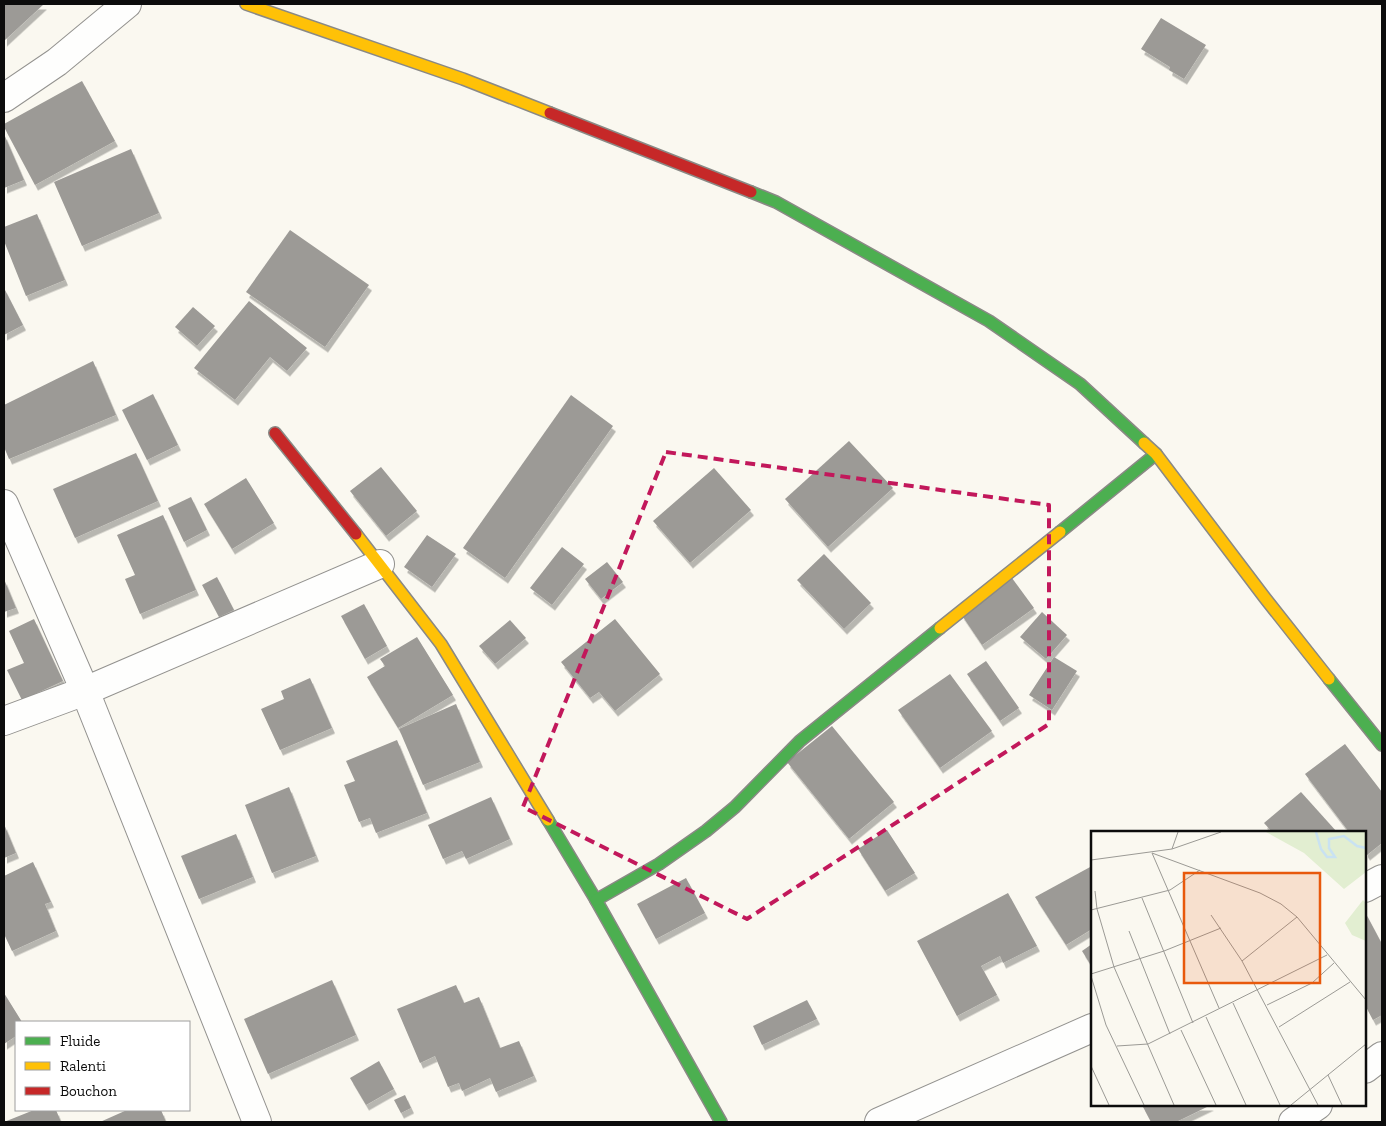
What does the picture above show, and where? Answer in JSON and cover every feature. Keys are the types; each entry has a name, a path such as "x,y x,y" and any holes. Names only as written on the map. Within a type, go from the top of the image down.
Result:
{"street":[{"path":"4,98 57,62 127,4"},
{"path":"246,4 463,79 776,202 989,321 1080,384 1156,454 1265,598 1382,745"},
{"path":"275,433 442,644 596,900 721,1122"},
{"path":"596,900 659,864 706,831 735,807 800,741 1156,454"},
{"path":"4,504 85,691 257,1122"},
{"path":"4,721 85,691 380,564"},
{"path":"1366,887 1382,879"},
{"path":"879,1122 1091,1028"},
{"path":"1366,1068 1382,1056"},
{"path":"1293,1122 1317,1106"}],"highlighted area":[{"path":"666,452 1049,505 1049,724 747,919 523,807"}],"building":[{"path":"4,4 44,4 4,41"},
{"path":"1161,18 1206,45 1184,79 1169,70 1170,67 1141,49"},
{"path":"82,81 115,141 35,185 4,124"},
{"path":"4,134 24,180 4,188"},
{"path":"131,149 159,213 82,246 54,182"},
{"path":"37,214 65,280 26,296 4,241 4,227"},
{"path":"290,230 369,285 325,347 246,292"},
{"path":"4,288 23,325 4,335"},
{"path":"249,301 307,348 287,371 270,357 235,400 194,368"},
{"path":"193,307 215,326 197,346 175,327"},
{"path":"93,361 116,415 9,459 4,447 4,405"},
{"path":"153,394 178,445 147,460 122,410"},
{"path":"571,395 613,426 505,578 463,548"},
{"path":"849,441 893,488 828,547 785,499"},
{"path":"136,453 158,501 75,538 53,489"},
{"path":"381,467 417,511 386,536 350,491"},
{"path":"714,468 751,510 690,563 653,521"},
{"path":"246,478 274,523 232,549 204,504"},
{"path":"191,497 207,530 184,542 168,508"},
{"path":"163,515 196,590 140,614 125,579 135,575 117,535"},
{"path":"427,535 456,554 432,587 404,567"},
{"path":"562,547 584,564 552,605 530,588"},
{"path":"824,554 871,603 844,629 797,580"},
{"path":"607,562 623,582 601,599 585,579"},
{"path":"217,577 234,610 219,617 202,585"},
{"path":"1012,578 1034,608 982,645 961,614"},
{"path":"4,579 16,608 4,612"},
{"path":"364,604 387,646 365,659 341,616"},
{"path":"1042,612 1067,635 1046,659 1020,637"},
{"path":"34,619 63,681 22,700 7,670 24,663 9,631"},
{"path":"615,619 660,674 615,711 599,692 590,698 561,662"},
{"path":"510,620 526,638 495,664 479,646"},
{"path":"417,637 453,695 398,728 367,677 385,666 380,659"},
{"path":"1054,657 1077,671 1052,710 1029,695"},
{"path":"986,661 1019,708 1000,721 967,674"},
{"path":"950,674 992,731 940,768 898,710"},
{"path":"310,678 332,728 280,750 261,709 284,699 281,691"},
{"path":"456,704 480,762 423,785 399,729"},
{"path":"832,726 894,802 849,839 787,762"},
{"path":"397,740 427,813 376,833 370,818 359,822 344,785 355,781 346,761"},
{"path":"1345,744 1382,792 1382,843 1367,855 1366,831 1348,831 1305,774"},
{"path":"289,787 316,856 272,873 245,805"},
{"path":"1301,792 1336,831 1271,831 1264,823"},
{"path":"491,797 510,839 466,859 462,851 443,859 428,825"},
{"path":"4,824 16,853 4,858"},
{"path":"887,830 915,873 885,891 858,849"},
{"path":"236,834 253,877 199,899 181,856"},
{"path":"33,862 51,902 45,904 56,931 12,951 4,934 4,876"},
{"path":"1091,867 1091,930 1066,945 1035,897"},
{"path":"686,878 705,913 656,939 637,904"},
{"path":"1008,893 1037,946 1003,963 1000,956 981,966 997,995 957,1016 917,941"},
{"path":"1366,914 1382,944 1382,1015 1373,1020 1366,1007"},
{"path":"1091,945 1091,965 1082,951"},
{"path":"332,980 356,1035 268,1074 244,1019"},
{"path":"456,985 464,1003 479,997 500,1048 519,1041 534,1076 496,1092 490,1078 462,1091 459,1083 448,1087 435,1056 420,1063 397,1009"},
{"path":"4,993 21,1021 15,1021 15,1037 4,1044"},
{"path":"807,1000 817,1019 762,1045 753,1026"},
{"path":"379,1061 394,1089 366,1105 350,1078"},
{"path":"405,1095 411,1108 401,1113 394,1100"},
{"path":"1143,1106 1209,1106 1176,1122 1151,1122"},
{"path":"32,1111 56,1111 61,1122 4,1122"},
{"path":"125,1111 161,1111 166,1122 100,1122"}],"traffic: fast":[{"path":"751,192 776,202 989,321 1080,384 1144,443"},
{"path":"1060,532 1156,454"},
{"path":"596,900 659,864 706,831 735,807 800,741 940,628"},
{"path":"1329,679 1382,745"},
{"path":"548,820 596,900 721,1122"}],"traffic: slow":[{"path":"246,4 463,79 550,113"},
{"path":"1144,443 1156,454 1329,679"},
{"path":"940,628 1060,532"},
{"path":"356,534 441,644 548,820"}],"traffic: jam":[{"path":"550,113 751,192"},
{"path":"275,433 356,534"}]}
